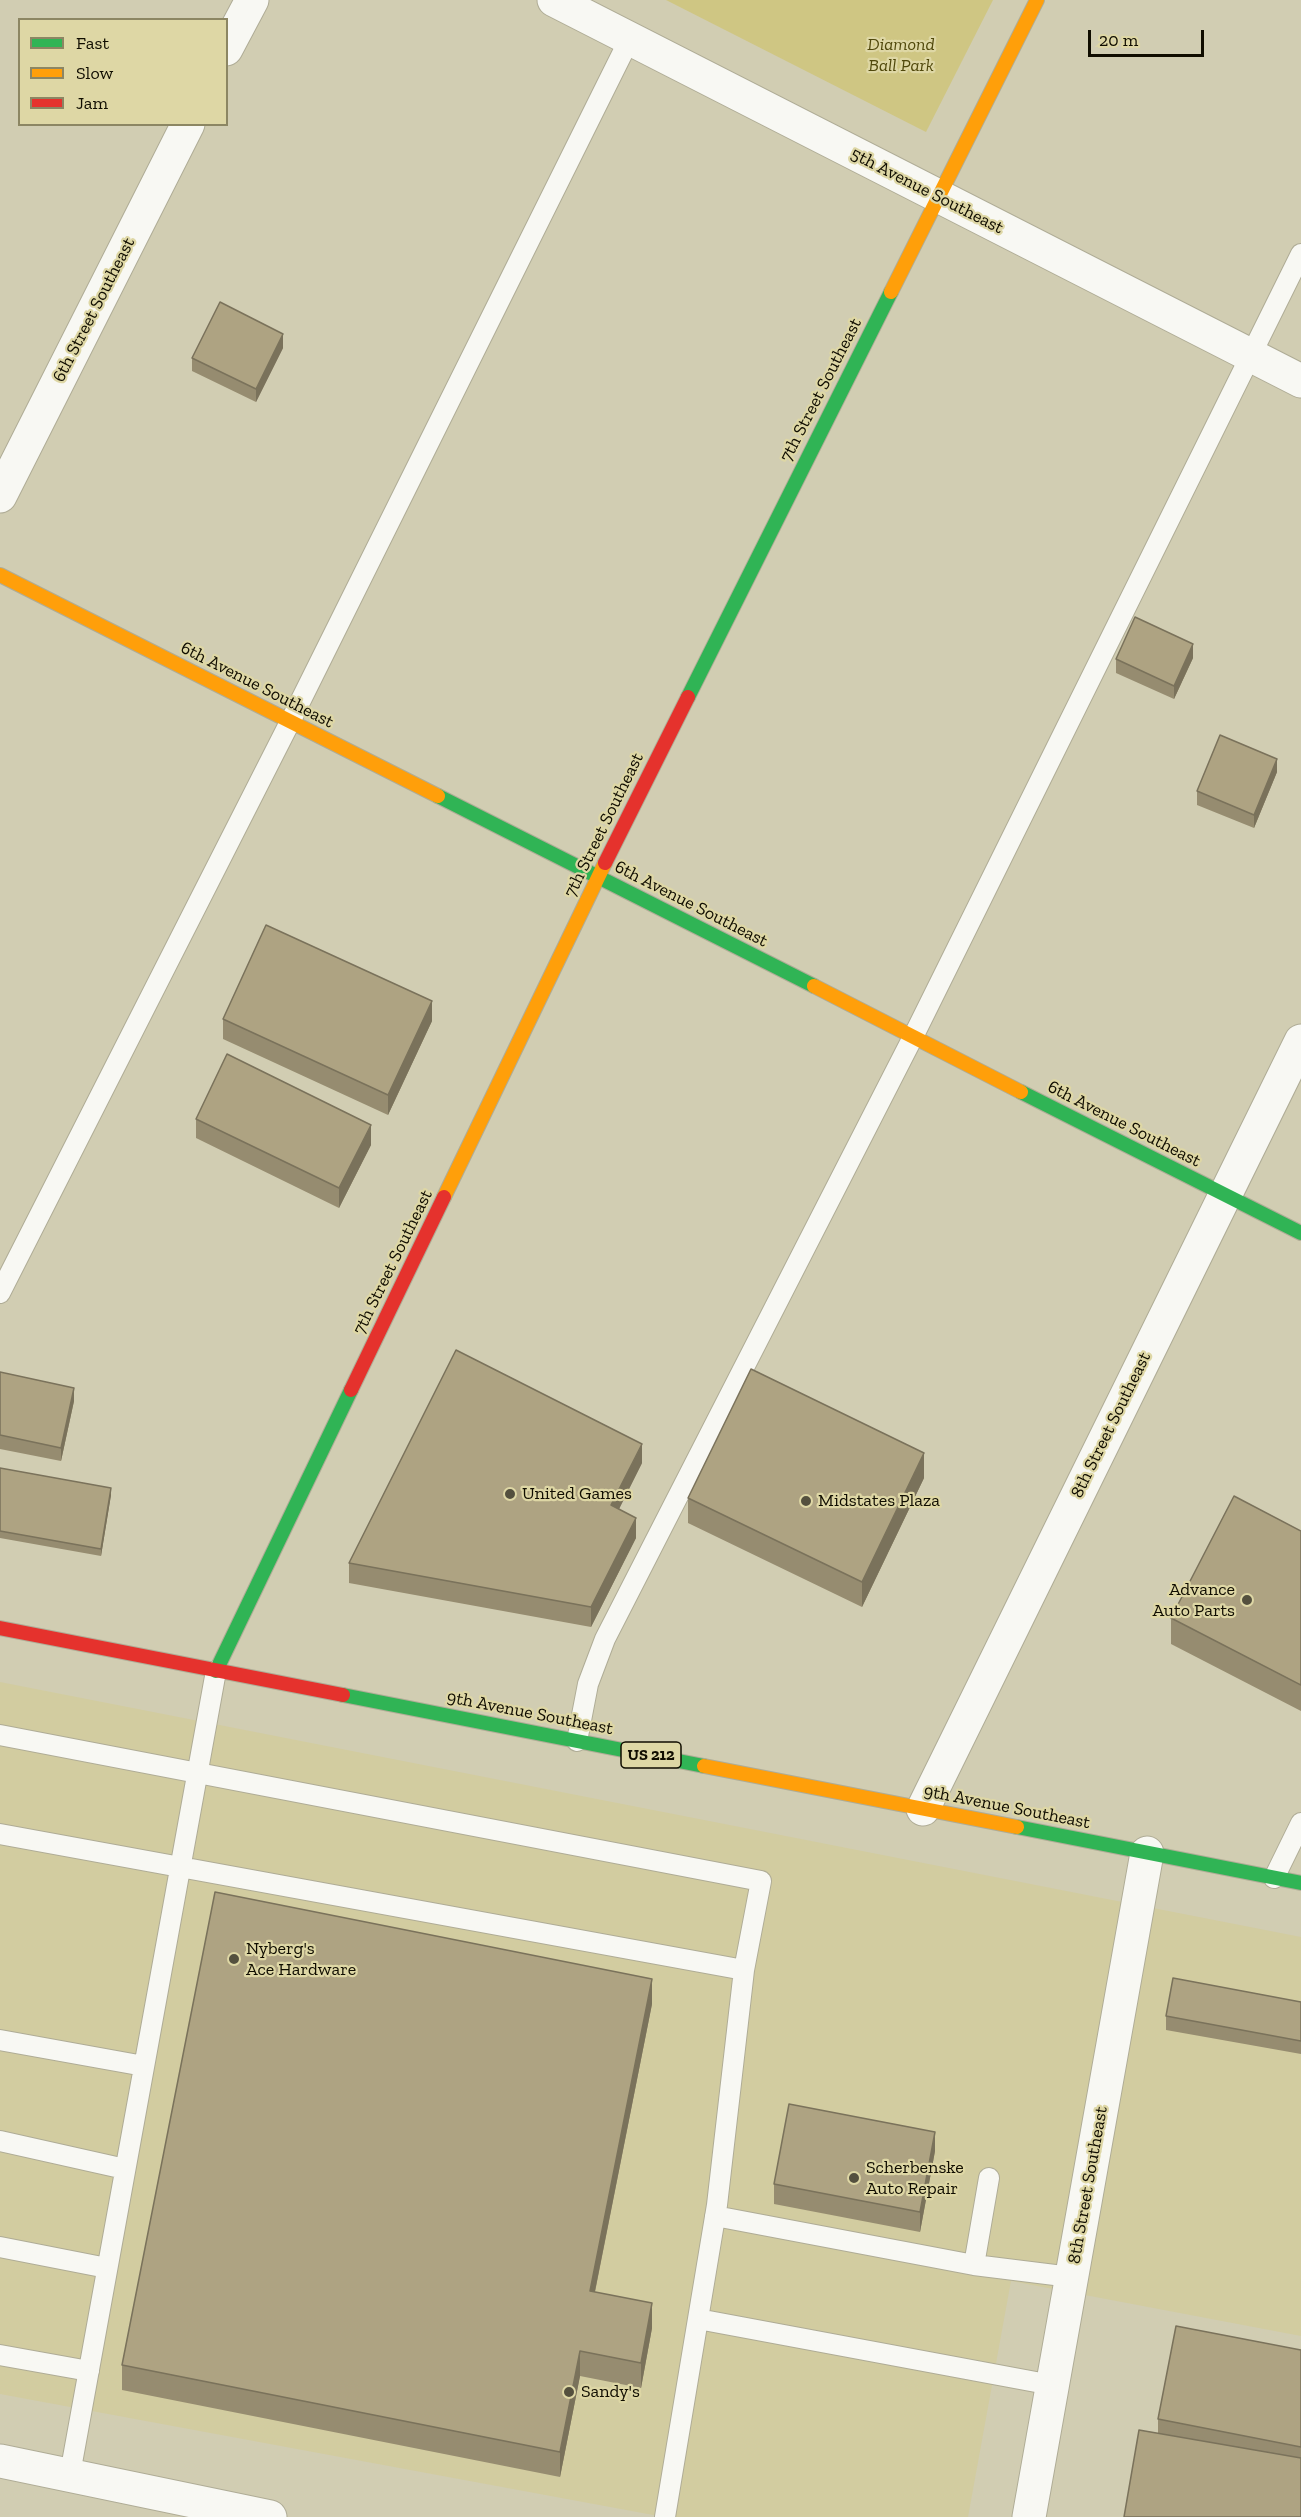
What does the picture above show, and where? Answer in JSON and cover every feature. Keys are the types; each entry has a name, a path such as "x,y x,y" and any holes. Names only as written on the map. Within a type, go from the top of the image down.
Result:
{"street":[{"path":"228,45 252,0"},
{"name":"5th Avenue Southeast","path":"554,0 1301,381"},
{"name":"7th Street Southeast","path":"216,1671 598,878 1037,0"},
{"name":"6th Street Southeast","path":"0,496 187,126"},
{"name":"6th Avenue Southeast","path":"0,576 1301,1233"},
{"name":"8th Street Southeast","path":"923,1809 1301,1041"},
{"name":"9th Avenue Southeast","path":"0,1628 1301,1883"},
{"name":"8th Street Southeast","path":"1029,2517 1147,1853"},
{"path":"0,2461 270,2517"}],"lane":[{"path":"0,1293 290,722 630,39"},
{"path":"577,1741 588,1684 605,1639 913,1037 1301,254"},
{"path":"70,2474 216,1671"},
{"path":"0,1735 198,1771 761,1881 744,1970 715,2216 665,2517"},
{"path":"1274,1878 1301,1823"},
{"path":"0,1834 744,1970"},
{"path":"0,2040 144,2066"},
{"path":"0,2141 125,2169"},
{"path":"974,2265 989,2178"},
{"path":"715,2216 974,2265 1071,2277"},
{"path":"0,2247 107,2268"},
{"path":"698,2319 1052,2385"},
{"path":"0,2355 89,2371"}],"shaded area":[{"path":"0,1682 1301,1937 1301,2336 1011,2281 968,2517 664,2517 0,2394"}],"green space":[{"name":"Diamond Ball Park","path":"666,0 993,0 926,132"}],"building":[{"path":"220,302 283,334 256,389 192,358"},
{"path":"1135,617 1193,644 1174,686 1116,659"},
{"path":"1220,735 1277,759 1254,815 1197,791"},
{"path":"266,925 432,1001 388,1095 223,1019"},
{"path":"227,1054 371,1125 339,1188 196,1119"},
{"name":"United Games","path":"456,1350 642,1444 611,1505 636,1518 591,1607 349,1563"},
{"name":"Midstates Plaza","path":"751,1369 924,1453 862,1582 688,1498"},
{"path":"0,1372 74,1388 61,1448 0,1435"},
{"path":"0,1468 111,1488 101,1549 0,1531"},
{"name":"Advance Auto Parts","path":"1234,1496 1301,1531 1301,1685 1171,1618"},
{"path":"215,1892 652,1979 590,2291 652,2303 641,2363 580,2351 560,2452 122,2365"},
{"path":"1173,1978 1301,2002 1301,2041 1166,2016"},
{"name":"Scherbenske Auto Repair","path":"789,2104 935,2132 920,2212 774,2184"},
{"path":"1176,2326 1301,2350 1301,2447 1158,2419"},
{"path":"1139,2430 1301,2458 1301,2517 1124,2517"}],"traffic: fast":[{"path":"688,697 891,292"},
{"path":"438,796 814,986"},
{"path":"1021,1092 1301,1233"},
{"path":"216,1671 351,1390"},
{"path":"343,1695 704,1766"},
{"path":"1017,1827 1301,1883"}],"traffic: slow":[{"path":"891,292 1037,0"},
{"path":"0,575 438,796"},
{"path":"444,1197 605,863"},
{"path":"814,986 1021,1092"},
{"path":"704,1766 1017,1827"}],"traffic: jam":[{"path":"605,863 688,697"},
{"path":"351,1390 444,1197"},
{"path":"0,1628 343,1695"}],"place":[{"name":"United Games","path":"510,1494"},
{"name":"Midstates Plaza","path":"806,1501"},
{"name":"Advance Auto Parts","path":"1247,1600"},
{"name":"Nyberg's Ace Hardware","path":"234,1959"},
{"name":"Scherbenske Auto Repair","path":"854,2178"},
{"name":"Sandy's","path":"569,2392"}]}
